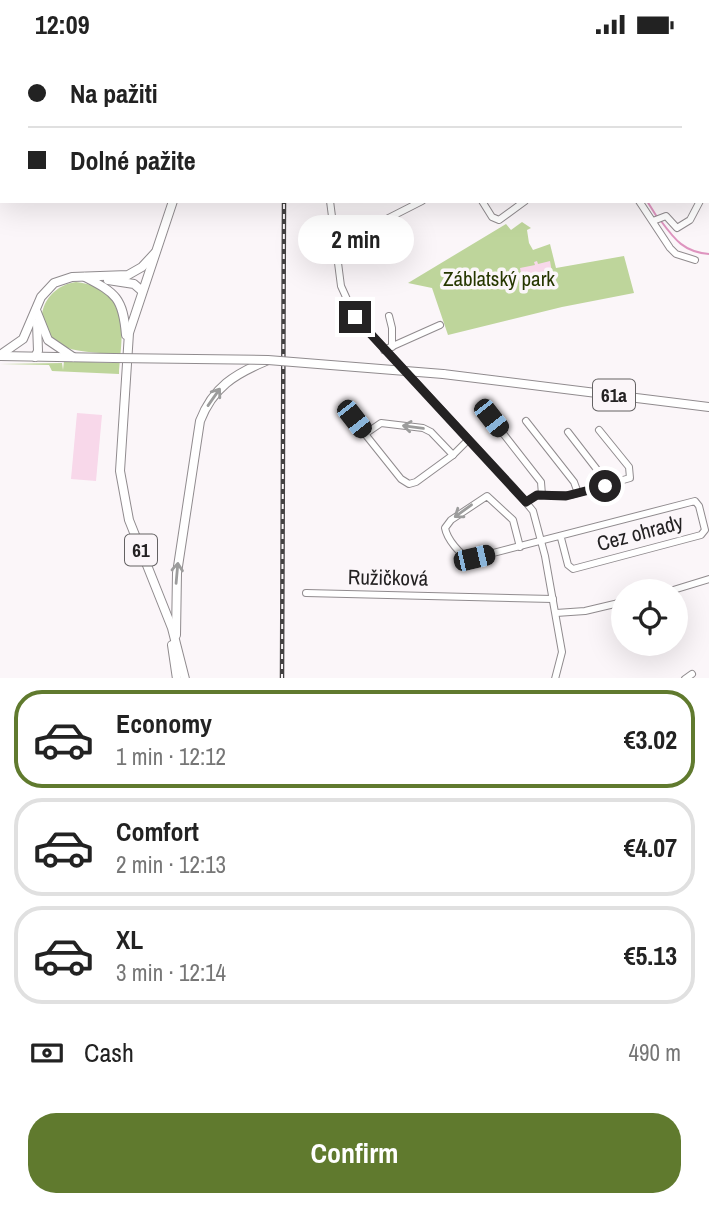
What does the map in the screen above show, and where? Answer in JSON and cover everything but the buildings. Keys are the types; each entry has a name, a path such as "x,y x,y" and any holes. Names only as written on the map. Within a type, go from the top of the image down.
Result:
{"main road":[{"name":"61","path":"172,203 142,291 127,348 120,471 129,520 162,601 185,678"},
{"name":"61a","path":"0,356 23,339 41,297 54,283 67,278 121,276 135,272 158,250"},
{"name":"61a","path":"85,277 134,284 142,291"},
{"path":"85,277 110,290 120,303 127,348"},
{"path":"35,357 38,351 36,310"},
{"path":"36,310 48,340 73,357"},
{"name":"61a","path":"0,356 268,360 443,374 709,407"},
{"path":"176,641 177,573 192,459 200,421 215,393 241,372 268,360"},
{"name":"61","path":"162,601 177,678"}],"street":[{"path":"330,203 343,292 352,312 526,502 537,521 562,652 555,678"},
{"path":"338,261 369,228 418,203"},
{"path":"483,203 492,217 499,220 522,203"},
{"path":"641,203 656,220 676,254 695,260"},
{"path":"656,220 666,216 677,228 683,226 699,203"},
{"path":"388,316 392,328 392,347"},
{"path":"384,350 440,325"},
{"path":"491,418 541,482 542,495"},
{"path":"354,419 401,479 409,484 416,482 453,455 468,440"},
{"path":"526,421 574,483 578,493"},
{"path":"365,434 381,423 423,428 453,455"},
{"path":"526,502 542,495 578,493 628,480 631,475 629,467 599,430"},
{"path":"568,432 602,475 605,486"},
{"name":"Cez ohrady","path":"520,547 514,522 487,496 451,520 446,528 446,534 468,558 520,547 561,538 695,501 699,506 705,530 701,535 573,569 568,565 561,538"},
{"path":"688,585 709,579"},
{"name":"Ružičková","path":"306,593 553,599"},
{"path":"556,613 585,611 611,605"},
{"path":"685,678 692,674"}],"green space":[{"name":"Záblatský park","path":"522,222 531,228 527,230 533,250 550,244 556,268 624,256 634,293 562,307 448,335 432,288 408,283 506,224 511,230"},
{"path":"76,282 94,286 107,293 115,303 122,328 119,374 52,371 49,365 0,364 62,363 63,370 64,361 114,363 114,354 66,348 50,338 44,329 43,309 48,299 64,285"}],"waterway":[{"path":"648,203 657,217"},
{"path":"661,221 681,244 693,251 709,254"}],"railway":[{"path":"282,678 284,203"}],"route":[{"path":"355,317 526,502 537,495 566,496 605,486"}]}
